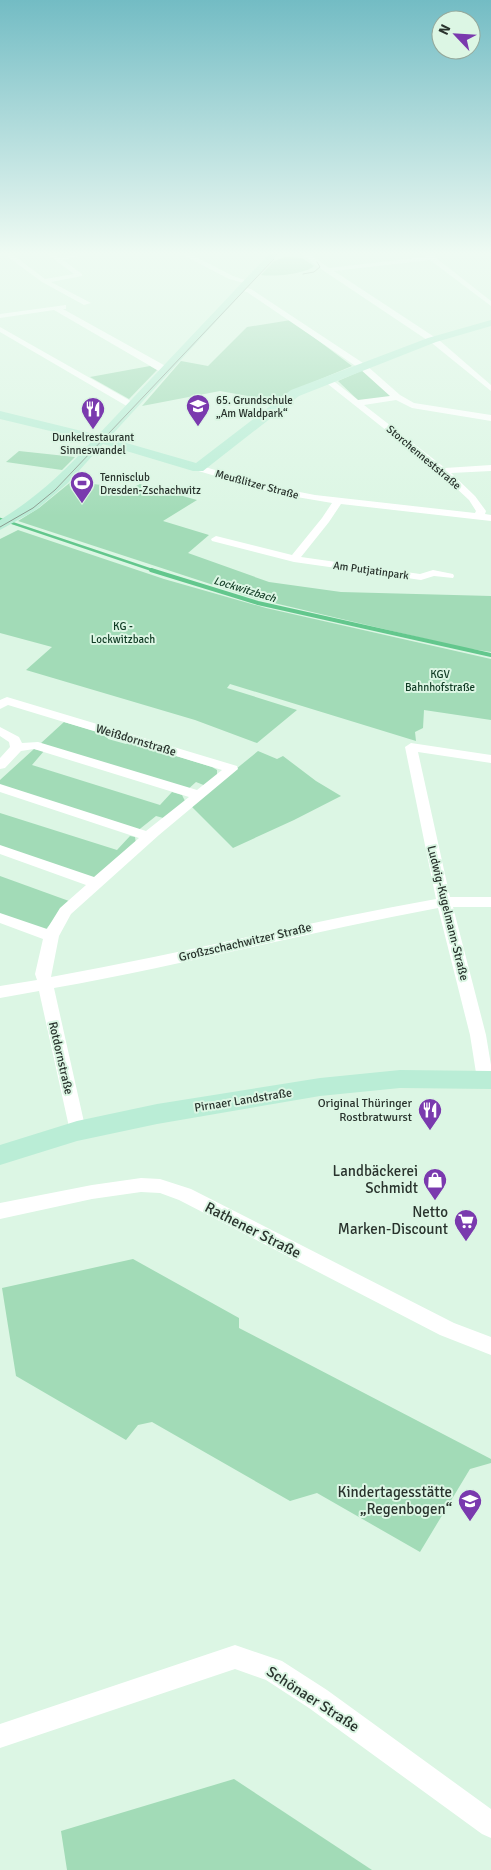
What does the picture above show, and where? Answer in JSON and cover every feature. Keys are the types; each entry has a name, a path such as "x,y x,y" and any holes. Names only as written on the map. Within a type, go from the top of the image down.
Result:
{"street":[{"path":"21,341 132,406"},
{"path":"114,341 167,369"},
{"path":"0,526 15,518 53,490 193,341"},
{"path":"327,341 363,367 397,397 412,404 491,418"},
{"path":"198,468 287,398 429,341"},
{"path":"434,341 479,376 491,389"},
{"name":"Storchenneststraße","path":"328,381 443,471 477,504 481,511 479,517"},
{"path":"358,403 397,397"},
{"name":"Meußlitzer Straße","path":"0,415 101,440 273,490 338,502 491,518"},
{"path":"443,471 491,468"},
{"path":"294,559 338,502"},
{"name":"Am Putjatinpark","path":"216,539 294,559 421,577 433,573 449,576"},
{"name":"Weißdornstraße","path":"0,705 7,701 232,769 198,795 65,910 51,936 43,974 46,985"},
{"path":"0,731 15,740 17,748"},
{"path":"0,764 17,748 34,745 198,795"},
{"name":"Ludwig-Kugelmann-Straße","path":"488,1080 435,867 411,747 491,759"},
{"path":"0,788 149,837"},
{"path":"0,849 96,883"},
{"name":"Großzschachwitzer Straße","path":"0,992 46,985 336,922 444,902 491,902"},
{"path":"0,918 51,936"},
{"name":"Rotdornstraße","path":"46,985 77,1131"},
{"name":"Pirnaer Landstraße","path":"0,1155 77,1131 157,1114 320,1087 400,1079 488,1080"},
{"name":"Rathener Straße","path":"0,1211 141,1184 160,1186 184,1194 446,1329 491,1346"},
{"name":"Schönaer Straße","path":"0,1736 235,1657 273,1670 318,1699 491,1825"}],"green space":[{"path":"233,341 319,341 352,366 285,394 275,401 220,391 142,406 181,361 208,366"},
{"path":"150,366 157,370 129,399 90,377"},
{"path":"363,370 393,397 360,402 338,381"},
{"path":"19,451 75,457 62,470 6,462"},
{"path":"72,481 130,489 140,484 197,500 163,521 209,535 188,553 269,582 341,592 491,596 491,652 464,648 253,598 18,521 39,508"},
{"name":"KG - Lockwitzbach","path":"18,530 164,579 266,608 491,659 491,720 424,710 423,728 415,732 416,741 230,684 227,688 297,710 257,743 195,720 26,670 52,647 0,633 0,539"},
{"path":"64,722 105,734 108,739 126,744 131,742 212,767 217,770 217,776 206,786 196,782 186,791 40,744"},
{"path":"34,749 44,751 32,765 160,805 172,792 182,795 185,801 167,819 156,816 136,832 0,787 0,780"},
{"path":"258,751 277,759 283,756 316,781 341,796 233,848 191,806"},
{"path":"0,813 117,850 130,836 135,837 136,844 94,881 0,848"},
{"path":"0,876 69,901 43,933 0,917"},
{"path":"133,1259 239,1318 239,1328 491,1459 491,1463 470,1469 420,1552 317,1493 290,1501 152,1422 138,1425 126,1440 16,1376 2,1288"},
{"path":"234,1779 372,1870 67,1870 61,1831"}],"waterway":[{"name":"Lockwitzbach","path":"0,519 155,571"},
{"name":"Lockwitzbach","path":"151,570 258,603 491,655"}],"tram line":[{"path":"0,527 33,508 55,490 196,341"}],"place":[{"name":"65. Grundschule „Am Waldpark“","path":"198,427"},
{"name":"Dunkelrestaurant Sinneswandel","path":"93,430"},
{"name":"Tennisclub Dresden-Zschachwitz","path":"82,504"},
{"name":"Original Thüringer Rostbratwurst","path":"430,1131"},
{"name":"Landbäckerei Schmidt","path":"435,1201"},
{"name":"Netto Marken-Discount","path":"466,1242"},
{"name":"Kindertagesstätte „Regenbogen“","path":"470,1522"}],"park label":[{"name":"KGV Bahnhofstraße","path":"440,680"}]}
